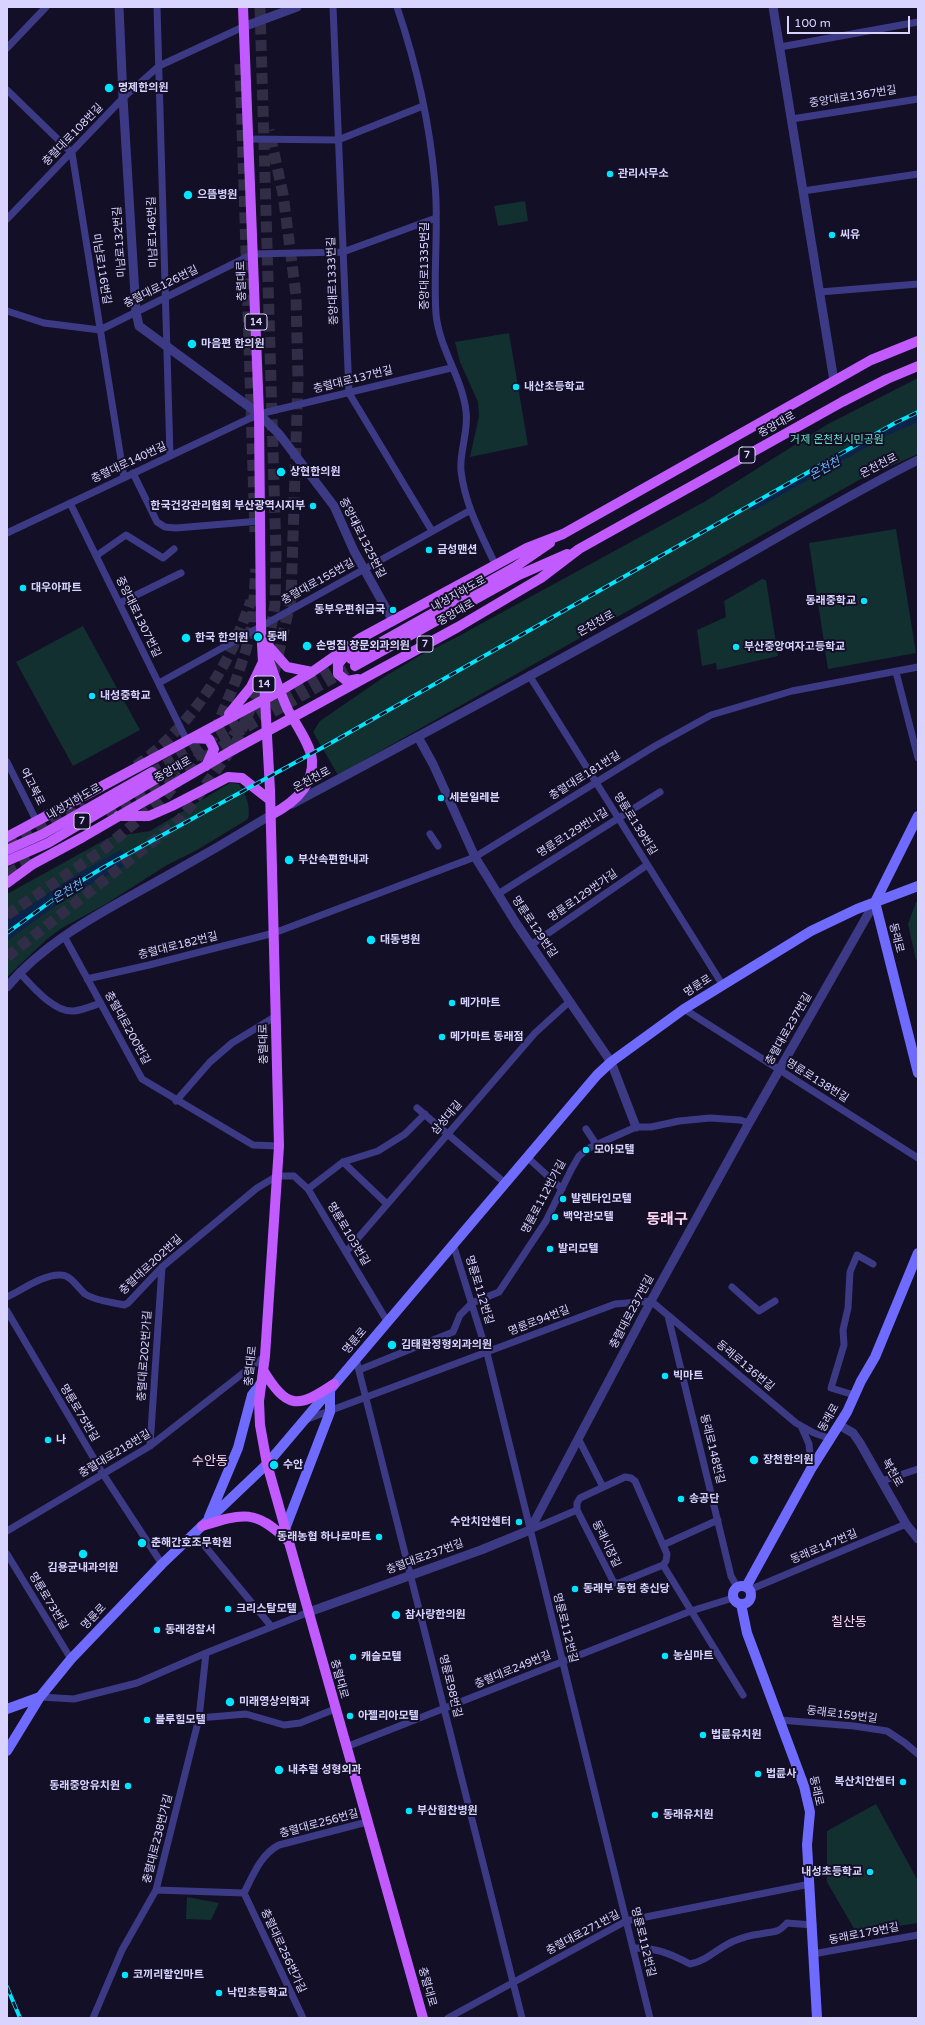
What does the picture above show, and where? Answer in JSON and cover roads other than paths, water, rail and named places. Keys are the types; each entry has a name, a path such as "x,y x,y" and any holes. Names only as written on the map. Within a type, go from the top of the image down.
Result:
{"main road":[{"name":"충렬대로","path":"243,7 259,414 261,637 270,806 279,1146 265,1356 259,1401 260,1425 267,1464 288,1542 423,2018"},
{"name":"중앙대로","path":"7,837 280,691 312,672 359,639 495,564 527,548 563,534 872,360 918,341"},
{"name":"중앙대로","path":"7,883 33,864 83,837 116,816 292,717 458,627 541,578 579,550 848,399 887,378 918,366"},
{"name":"내성지하도로","path":"353,663 517,571 563,534"},
{"name":"내성지하도로","path":"517,571 579,550"},
{"path":"261,637 287,666 312,672"},
{"path":"116,816 148,816 172,806 228,777 242,778 270,806 285,808 302,791 310,778 312,759 280,691 261,637"},
{"path":"359,639 338,664 337,670 342,679 346,681 365,677"},
{"path":"222,721 240,703 251,687 263,662"},
{"path":"189,740 201,737 209,739 214,749 206,766"},
{"name":"내성지하도로","path":"7,850 43,834 154,776 48,843 7,861"},
{"path":"875,902 918,816"},
{"name":"명륜로","path":"7,1751 40,1697 71,1659 162,1564 267,1464 597,1075 611,1062 722,984 821,925 918,886"},
{"name":"동래로","path":"875,902 918,1073"},
{"name":"동래로","path":"816,2018 807,1845 810,1812 804,1786 747,1633 737,1601 732,1594 744,1588 811,1468 840,1425 854,1395 875,1357 918,1253"},
{"path":"263,1370 277,1391 294,1401 310,1400 332,1387"},
{"path":"204,1523 238,1448 252,1394 262,1382"},
{"path":"285,1529 330,1412 332,1387"},
{"path":"204,1523 232,1517 246,1516 271,1526 288,1542"},
{"name":"동래로","path":"737,1601 746,1603 750,1600 744,1588"},
{"path":"7,1709 40,1697"}],"street":[{"path":"7,48 46,7"},
{"name":"미남로132번길","path":"119,7 136,312 139,326 259,414"},
{"name":"미남로146번길","path":"157,7 170,456"},
{"path":"244,27 297,7"},
{"name":"중앙대로1333번길","path":"333,7 349,393 432,531"},
{"name":"중앙대로1335번길","path":"398,7 407,36 423,106 434,177 436,218 436,315 451,368 459,382 466,412 461,471 469,511 495,564"},
{"path":"774,7 834,381"},
{"path":"780,47 918,22"},
{"name":"충렬대로108번길","path":"7,219 72,153 123,98 159,66 244,27"},
{"path":"7,90 72,153"},
{"name":"중앙대로1367번길","path":"792,119 918,100"},
{"path":"248,139 338,140 423,106"},
{"name":"미남로116번길","path":"72,153 124,478"},
{"path":"804,191 918,174"},
{"path":"253,254 343,252 436,218"},
{"name":"충렬대로126번길","path":"100,330 253,254"},
{"path":"820,292 918,284"},
{"path":"7,312 44,322 100,330"},
{"name":"충렬대로137번길","path":"259,414 451,368"},
{"name":"충렬대로140번길","path":"7,533 259,414"},
{"name":"중앙대로1325번길","path":"259,414 279,434 334,506 364,570 392,621"},
{"name":"온천천로","path":"285,808 418,737 708,577 861,488 918,460"},
{"path":"134,473 157,522 165,527 176,528 260,521"},
{"name":"중앙대로1307번길","path":"70,503 159,683 189,740"},
{"name":"충렬대로155번길","path":"261,626 469,511"},
{"path":"96,556 126,535 163,558 174,549"},
{"path":"120,604 181,573"},
{"path":"159,683 261,626"},
{"name":"충렬대로181번길","path":"274,933 476,857 689,725 711,715 792,691 918,667"},
{"path":"896,672 918,758"},
{"name":"명륜로139번길","path":"529,675 722,984"},
{"name":"명륜로129번길","path":"418,737 433,764 476,857 531,945 611,1062 636,1127"},
{"name":"여고북로","path":"7,763 37,822"},
{"name":"명륜로129번나길","path":"498,894 660,792"},
{"path":"7,987 19,972 50,945 270,806"},
{"path":"430,834 438,846"},
{"name":"명륜로129번가길","path":"531,945 647,865"},
{"name":"충렬대로237번길","path":"309,1612 530,1530 651,1301 749,1123 875,902"},
{"name":"충렬대로182번길","path":"87,979 149,965 274,933"},
{"name":"충렬대로200번길","path":"64,936 142,1079 176,1101 253,1145 279,1146"},
{"path":"19,972 41,996 62,1009 73,1011 101,1003"},
{"name":"삼성대길","path":"346,1252 535,1033 569,1002"},
{"name":"명륜로138번길","path":"684,1010 918,1158"},
{"name":"충렬대로","path":"176,1101 210,1062 232,1043 276,1016"},
{"path":"417,1108 505,1183"},
{"path":"308,1189 343,1162 378,1151 405,1134 425,1114"},
{"name":"명륜로112번가길","path":"472,1303 499,1292 546,1222 579,1156 596,1144 636,1127 651,1127 679,1121 710,1118 740,1120 749,1123"},
{"path":"586,1129 596,1144"},
{"path":"527,1157 562,1189"},
{"path":"343,1162 387,1204"},
{"name":"명륜로103번길","path":"277,1176 294,1176 308,1189 387,1321"},
{"name":"충렬대로202번길","path":"7,1297 48,1277 62,1275 69,1278 86,1294 94,1298 124,1305 128,1303 162,1267 258,1188 277,1176"},
{"name":"명륜로112번길","path":"453,1244 487,1352 650,2018"},
{"path":"854,1395 831,1388 844,1345 843,1330 848,1308 850,1272 858,1255 873,1264"},
{"name":"충렬대로202번가길","path":"150,1446 162,1267"},
{"path":"732,1287 759,1311 775,1301"},
{"name":"동래로136번길","path":"651,1301 802,1427 831,1439"},
{"name":"명륜로94번길","path":"303,1421 366,1399 615,1304 651,1301"},
{"path":"359,1370 453,1332 460,1315 472,1303"},
{"name":"명륜로75번길","path":"7,1311 103,1474 162,1564"},
{"name":"동래로148번길","path":"668,1316 731,1576 744,1588"},
{"name":"충렬대로218번길","path":"7,1531 150,1446 265,1356"},
{"name":"명륜로98번길","path":"356,1359 522,2018"},
{"name":"복천로","path":"840,1425 853,1433 860,1443 906,1524 918,1539"},
{"path":"802,1427 809,1444 811,1468"},
{"path":"578,1438 603,1486"},
{"path":"882,1481 918,1469"},
{"path":"530,1530 577,1510 580,1498 603,1486 625,1477 631,1478 635,1481 667,1554 666,1561 662,1565 743,1695"},
{"name":"동래시장길","path":"577,1510 611,1580 614,1583 626,1581 662,1565"},
{"path":"663,1545 718,1520"},
{"name":"동래로147번길","path":"744,1588 906,1524"},
{"path":"194,1533 271,1626"},
{"name":"명륜로73번길","path":"7,1554 71,1659"},
{"name":"충렬대로249번길","path":"346,1747 691,1611 737,1601"},
{"path":"40,1697 74,1699 137,1683 206,1652 309,1612"},
{"name":"충렬대로238번가길","path":"93,2018 122,1950 156,1890 199,1718 206,1652"},
{"name":"충렬대로","path":"199,1718 246,1714 284,1725 305,1721 335,1709"},
{"name":"동래로159번길","path":"780,1720 854,1726 887,1731 918,1754"},
{"name":"충렬대로256번길","path":"244,1893 263,1858 271,1849 279,1845 367,1822"},
{"name":"충렬대로271번길","path":"448,2018 626,1922 810,1884"},
{"path":"156,1890 244,1893"},
{"name":"충렬대로256번가길","path":"244,1893 303,2018"},
{"path":"633,1948 645,1947 666,1952 690,1964 703,1961 734,1941 762,1933 768,1934 780,1931 787,1923 812,1925"},
{"name":"동래로179번길","path":"813,1954 918,1935"}],"water":[{"name":"온천천","path":"918,415 918,422 886,436 753,511 751,509 750,506 882,431"},
{"name":"온천천","path":"121,850 128,858 130,863 69,896 7,941 7,920 77,874"}],"tunnel":[{"path":"260,7 276,553 275,604 267,654"},
{"path":"240,64 255,532"},
{"path":"260,700 271,687 291,599 298,381 296,295 283,194 269,130"},
{"path":"7,915 104,849 163,799 210,743 236,680 246,650 252,625 256,569"},
{"path":"136,766 165,742 179,728 203,698 232,649 251,601"},
{"path":"152,772 344,663"},
{"path":"156,779 355,666"},
{"path":"7,957 180,820 236,743 261,684 263,675"},
{"path":"207,756 230,741 235,733"},
{"path":"108,817 179,774"},
{"path":"7,844 83,801"},
{"path":"7,874 33,860"}],"railway":[{"path":"7,933 68,889 104,867 329,744 895,423 918,412"},
{"path":"7,1987 20,2018"}],"place":[{"name":"명제한의원","path":"109,88"},
{"name":"관리사무소","path":"610,174"},
{"name":"으뜸병원","path":"188,195"},
{"name":"씨유","path":"832,235"},
{"name":"마음편 한의원","path":"192,344"},
{"name":"내산초등학교","path":"516,387"},
{"name":"상현한의원","path":"281,472"},
{"name":"한국건강관리협회 부산광역시지부","path":"313,506"},
{"name":"금성맨션","path":"429,550"},
{"name":"대우아파트","path":"23,588"},
{"name":"동래중학교","path":"864,601"},
{"name":"동부우편취급국","path":"393,610"},
{"name":"동래","path":"258,637"},
{"name":"한국 한의원","path":"186,638"},
{"name":"손명집 창문외과의원","path":"307,646"},
{"name":"부산중앙여자고등학교","path":"736,647"},
{"name":"내성중학교","path":"92,696"},
{"name":"세븐일레븐","path":"441,798"},
{"name":"부산속편한내과","path":"289,860"},
{"name":"대동병원","path":"371,940"},
{"name":"메가마트","path":"452,1003"},
{"name":"메가마트 동래점","path":"442,1037"},
{"name":"모아모텔","path":"586,1150"},
{"name":"발렌타인모텔","path":"563,1199"},
{"name":"백악관모텔","path":"555,1217"},
{"name":"발리모텔","path":"550,1249"},
{"name":"김태환정형외과의원","path":"392,1345"},
{"name":"빅마트","path":"665,1376"},
{"name":"나","path":"48,1440"},
{"name":"장천한의원","path":"754,1460"},
{"name":"수안","path":"274,1465"},
{"name":"송공단","path":"681,1499"},
{"name":"수안치안센터","path":"519,1522"},
{"name":"동래농협 하나로마트","path":"379,1537"},
{"name":"춘해간호조무학원","path":"142,1543"},
{"name":"김용균내과의원","path":"83,1554"},
{"name":"동래부 동헌 충신당","path":"575,1589"},
{"name":"크리스탈모텔","path":"228,1609"},
{"name":"참사랑한의원","path":"396,1615"},
{"name":"동래경찰서","path":"157,1630"},
{"name":"농심마트","path":"665,1656"},
{"name":"캐슬모텔","path":"353,1657"},
{"name":"미래영상의학과","path":"230,1702"},
{"name":"아젤리아모텔","path":"350,1716"},
{"name":"블루힐모텔","path":"147,1720"},
{"name":"법륜유치원","path":"703,1735"},
{"name":"내추럴 성형외과","path":"279,1770"},
{"name":"법륜사","path":"758,1774"},
{"name":"복산치안센터","path":"903,1782"},
{"name":"동래중앙유치원","path":"128,1786"},
{"name":"부산힘찬병원","path":"409,1811"},
{"name":"동래유치원","path":"655,1815"},
{"name":"내성초등학교","path":"870,1872"},
{"name":"코끼리할인마트","path":"125,1975"},
{"name":"낙민초등학교","path":"219,1993"}],"district":[{"name":"동래구","path":"667,1220"},
{"name":"수안동","path":"210,1462"},
{"name":"칠산동","path":"849,1623"}],"park label":[{"name":"거제 온천천시민공원","path":"837,440"}]}
